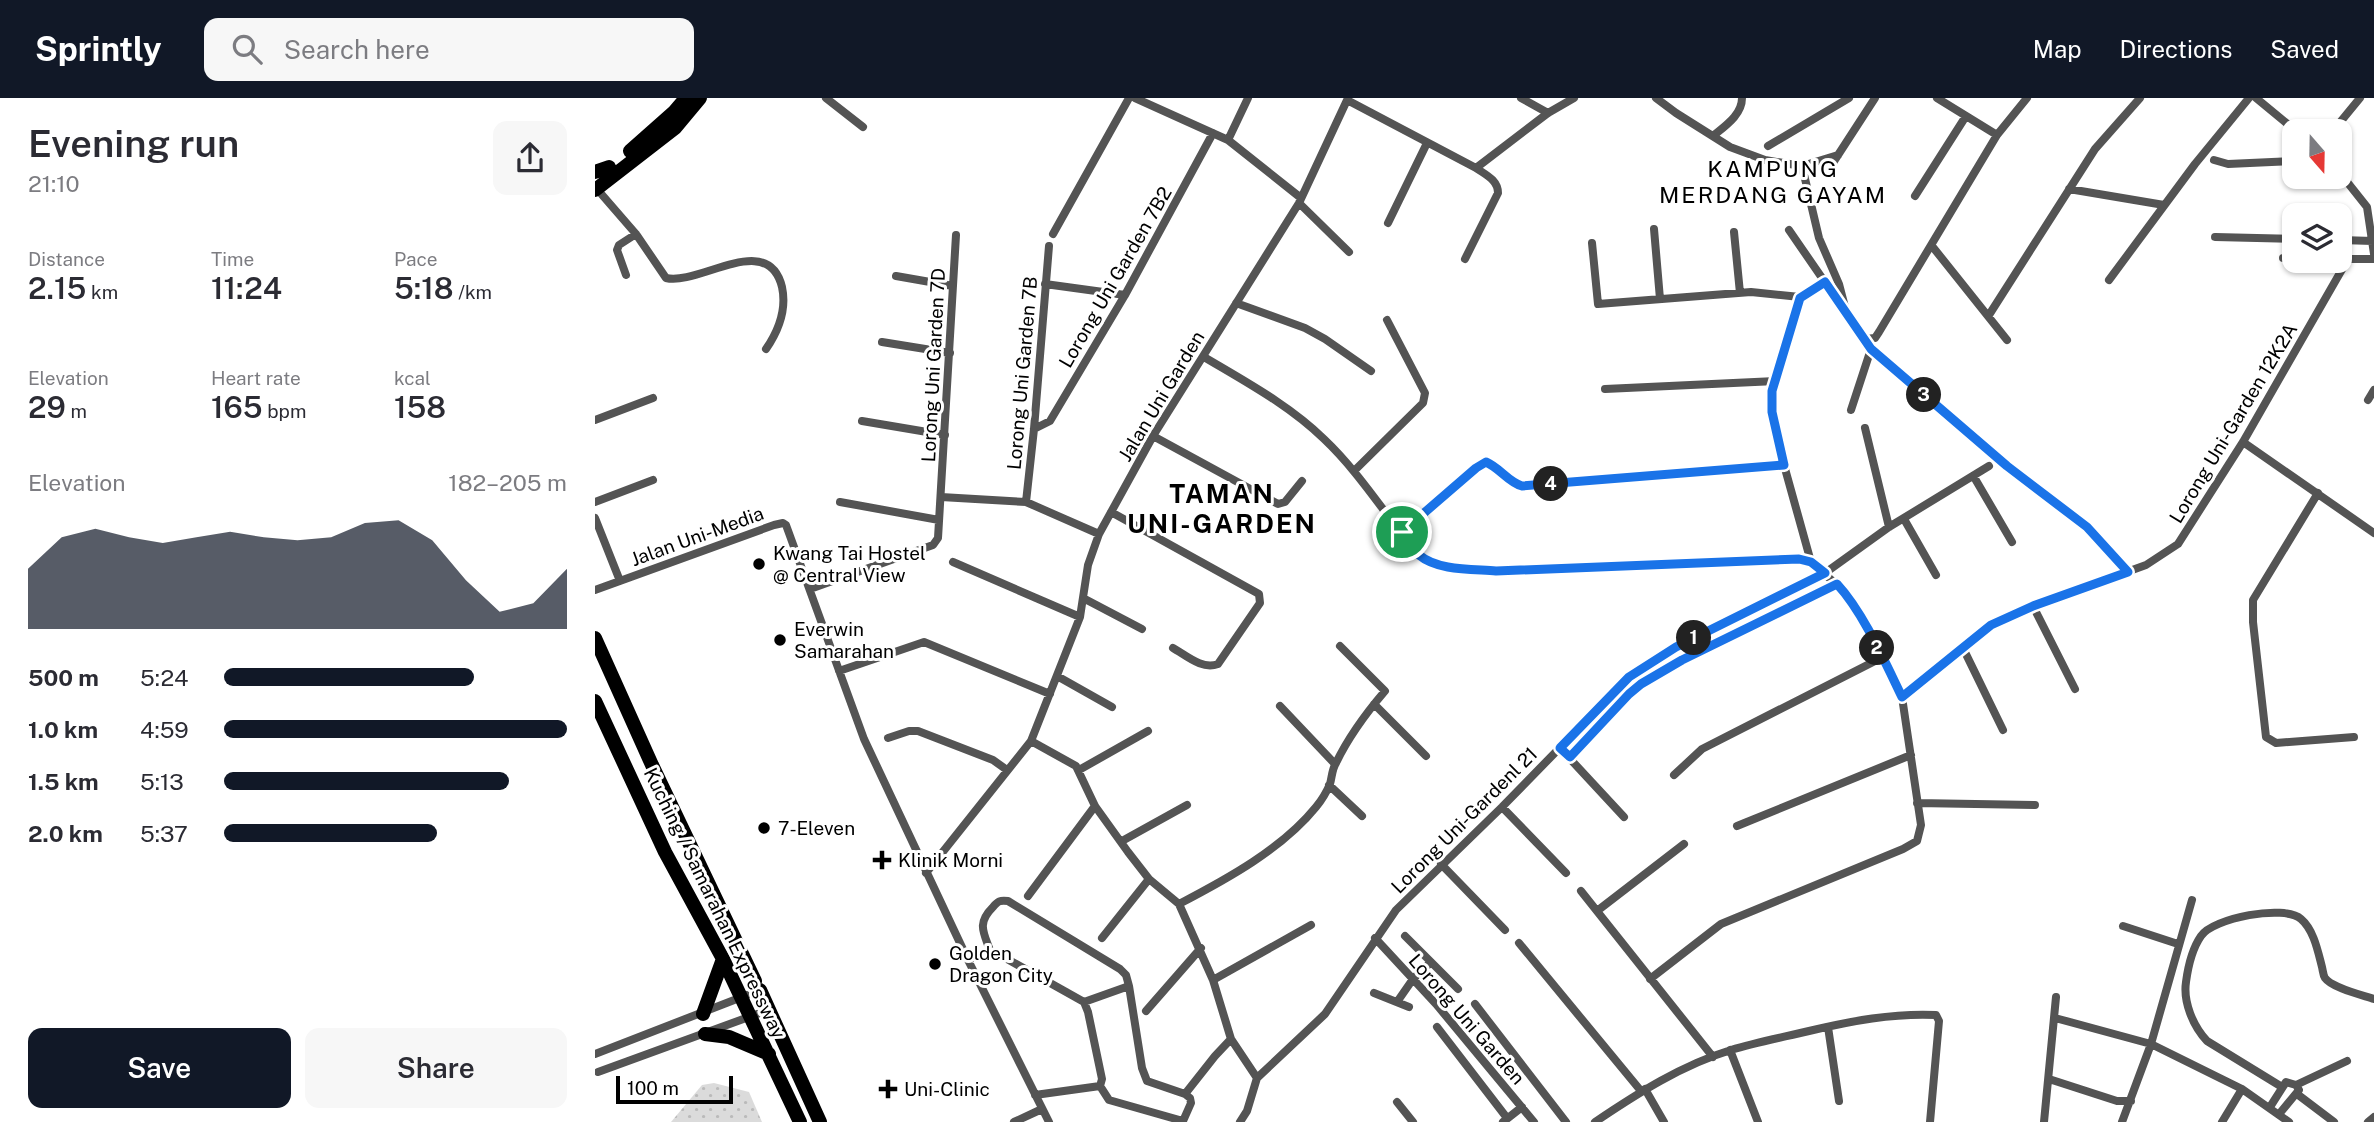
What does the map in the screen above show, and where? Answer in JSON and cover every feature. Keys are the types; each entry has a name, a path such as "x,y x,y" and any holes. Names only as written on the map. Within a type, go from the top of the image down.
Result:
{"highway":[{"path":"598,179 645,139 686,98"},
{"path":"598,179 675,128 700,98"},
{"name":"Kuching / Samarahan Expressway","path":"595,638 820,1122"},
{"name":"Kuching / Samarahan Expressway","path":"595,701 665,852 723,959 800,1122"},
{"path":"703,1014 723,959"},
{"path":"705,1034 729,1037 769,1054"}],"street":[{"path":"826,98 863,127"},
{"path":"1053,234 1129,98"},
{"path":"1135,98 1153,101 1229,140 1300,201 1349,252"},
{"path":"1229,140 1248,98"},
{"path":"1521,98 1548,113"},
{"path":"1476,168 1548,113 1574,98"},
{"path":"1656,98 1730,147 1765,160 1802,166 1838,155"},
{"path":"1713,136 1734,117 1742,106 1742,98"},
{"path":"1768,146 1849,98"},
{"path":"1827,172 1875,98"},
{"path":"1937,98 1997,135"},
{"path":"1864,339 1875,338 1997,135 2027,98"},
{"path":"1989,315 2095,149 2140,98"},
{"path":"2109,280 2164,205 2249,98"},
{"path":"2256,98 2282,119"},
{"path":"2343,119 2360,98"},
{"path":"1347,99 1476,168 1495,181 1498,193 1465,259"},
{"name":"Jalan Uni Garden","path":"926,873 1031,741 1080,617 1088,565 1099,534 1153,436 1300,201 1347,99"},
{"path":"1916,196 1966,116"},
{"name":"Lorong Uni Garden 7B2","path":"1034,429 1050,421 1125,295 1213,133"},
{"path":"1388,223 1427,143"},
{"path":"2214,160 2228,164 2282,162"},
{"path":"1802,166 1819,238 1839,284 1847,313"},
{"path":"598,179 666,278 672,279 751,260 771,269 782,287 784,306 782,317 767,349"},
{"path":"2352,186 2370,205 2374,256 2352,258"},
{"path":"2069,190 2164,205"},
{"path":"1654,229 1660,299"},
{"path":"1789,230 1871,349 1998,458 2087,527 2128,572"},
{"path":"1734,232 1740,293"},
{"path":"626,275 617,250 619,245 636,234"},
{"name":"Lorong Uni Garden 7D","path":"810,589 933,545 938,538 956,235"},
{"path":"2215,237 2282,239"},
{"path":"2352,240 2372,241"},
{"path":"1593,243 1598,304 1740,293 1767,293 1800,298 1825,282"},
{"name":"Lorong Uni Garden 7B","path":"1026,502 1049,246"},
{"path":"1932,246 2007,340"},
{"name":"Lorong Uni-Garden 12K2A","path":"1902,697 1991,625 2033,606 2146,565 2178,544 2243,442 2336,273"},
{"path":"896,276 953,286"},
{"path":"1045,284 1125,295"},
{"path":"1800,298 1772,391 1772,412 1811,562"},
{"path":"1236,303 1315,333 1371,371"},
{"path":"1354,471 1423,403 1425,393 1387,320"},
{"path":"882,342 950,353"},
{"path":"1851,410 1871,349"},
{"path":"1204,357 1277,401 1314,430 1354,471 1420,556 1430,561 1460,568 1496,571 1799,559 1811,562 1846,593 1883,657 1902,697 1921,825 1917,841 1721,924 1650,979"},
{"path":"1605,388 1776,381"},
{"path":"2368,400 2374,390"},
{"path":"595,419 653,398"},
{"path":"862,421 945,435"},
{"path":"1865,428 1889,527"},
{"path":"1153,436 1278,504 1286,502 1302,481"},
{"path":"2243,442 2374,533"},
{"path":"1402,532 1486,462 1496,466 1516,485 1522,486 1784,465"},
{"name":"Lorong Uni-Gardenl 21","path":"1257,1078 1325,1014 1374,938 1396,910 1502,807 1629,677 1676,647 1825,573 1889,527 1989,466"},
{"path":"1974,477 2012,542"},
{"path":"595,502 653,480"},
{"path":"2318,493 2253,600 2266,737 2276,743 2354,737"},
{"path":"941,497 1026,502 1099,534"},
{"path":"840,502 939,520"},
{"path":"1111,512 1259,594 1260,603 1218,664 1210,667 1204,665 1173,648"},
{"path":"595,518 620,581"},
{"path":"1904,519 1936,575"},
{"name":"Jalan Uni-Media","path":"595,590 783,523 788,529 810,589"},
{"path":"953,562 1080,617"},
{"path":"1570,757 1641,684 1682,660 1837,584"},
{"path":"810,589 864,740 968,960 1049,1122"},
{"path":"1083,597 1142,629"},
{"path":"2033,606 2075,690"},
{"path":"839,671 924,642 1050,694"},
{"path":"1179,904 1216,885 1283,838 1315,807 1329,785 1335,764 1385,691 1340,646"},
{"path":"1676,647 1682,660"},
{"path":"1963,648 2003,730"},
{"path":"1675,775 1702,749 1883,657"},
{"path":"1058,676 1112,707"},
{"path":"1374,704 1426,756"},
{"path":"1280,706 1335,764"},
{"path":"888,738 918,731 993,760 1007,770"},
{"path":"1079,770 1148,731"},
{"path":"1031,741 1073,763 1079,770 1095,806 1149,878 1179,904 1201,948 1231,1039 1257,1078 1247,1111 1240,1122"},
{"path":"1560,748 1624,817"},
{"path":"1737,827 1911,755"},
{"path":"1329,785 1363,816"},
{"path":"1917,803 2035,805"},
{"path":"1122,841 1187,805"},
{"path":"1028,896 1095,806"},
{"path":"1502,807 1566,873"},
{"path":"1597,911 1683,844"},
{"path":"1441,864 1505,930"},
{"path":"1101,938 1149,878"},
{"path":"1581,891 1713,1057"},
{"path":"968,960 991,953 1000,955 1084,1002 1102,1079 1100,1086 1109,1100 1183,1121 1191,1103 1185,1094 1147,1081 1142,1068 1129,986 1126,975 1120,969 1008,901 1001,900 983,918 982,927 991,953"},
{"path":"2122,1122 2151,1044 2192,900"},
{"path":"2282,1087 2207,1041 2199,1032 2188,1009 2185,985 2191,957 2201,935 2212,926 2239,917 2282,912 2300,918 2311,933 2325,978 2339,987 2374,999"},
{"path":"1213,980 1311,925"},
{"path":"2123,926 2178,944"},
{"path":"1405,936 1458,989"},
{"name":"Lorong Uni Garden","path":"1374,938 1436,1003 1534,1122"},
{"path":"1519,943 1643,1090 1664,1122"},
{"path":"1146,1011 1201,948"},
{"path":"1397,1002 1413,979 1431,962"},
{"path":"595,1054 742,999 757,986"},
{"path":"1084,1002 1129,986"},
{"path":"1374,993 1409,1007"},
{"path":"2044,1122 2056,997"},
{"path":"1475,1004 1566,1122"},
{"path":"598,1072 768,1010"},
{"path":"1595,1122 1643,1090 1683,1069 1730,1050 1877,1017 1936,1015 1939,1021 1930,1122"},
{"path":"2055,1018 2151,1044 2242,1089 2280,1113 2289,1122"},
{"path":"1437,1027 1505,1120 1522,1107"},
{"path":"1828,1027 1839,1101"},
{"path":"1185,1094 1231,1039"},
{"path":"1730,1050 1758,1122"},
{"path":"2280,1113 2297,1089 2347,1061"},
{"path":"2049,1079 2117,1101 2131,1101"},
{"path":"2270,1107 2282,1087 2289,1082 2334,1122"},
{"path":"1035,1095 1100,1086"},
{"path":"2222,1122 2242,1089"},
{"path":"1397,1102 1413,1122"},
{"path":"1014,1122 1042,1109"},
{"path":"2368,1122 2374,1117"}],"shaded area":[{"path":"714,1083 749,1092 762,1122 671,1122 702,1085"}],"place":[{"name":"Kwang Tai Hostel @ Central View","path":"759,564"},
{"name":"Everwin Samarahan","path":"780,640"},
{"name":"7-Eleven","path":"764,828"},
{"name":"Klinik Morni","path":"882,860"},
{"name":"Golden Dragon City","path":"935,964"},
{"name":"Uni-Clinic","path":"888,1089"}],"district":[{"name":"KAMPUNG MERDANG GAYAM","path":"1773,182"},
{"name":"TAMAN UNI-GARDEN","path":"1222,509"}],"route":[{"path":"1825,282 1871,349 2007,466 2087,527 2128,572 2033,606 1991,625 1902,697 1883,657 1846,593 1837,584 1682,660 1641,684 1570,757 1560,748 1629,677 1676,647 1825,573 1811,562 1799,559 1496,571 1460,568 1420,556 1402,532 1486,462 1496,466 1516,485 1522,486 1784,465 1772,412 1772,391 1800,298 1825,282"}]}
